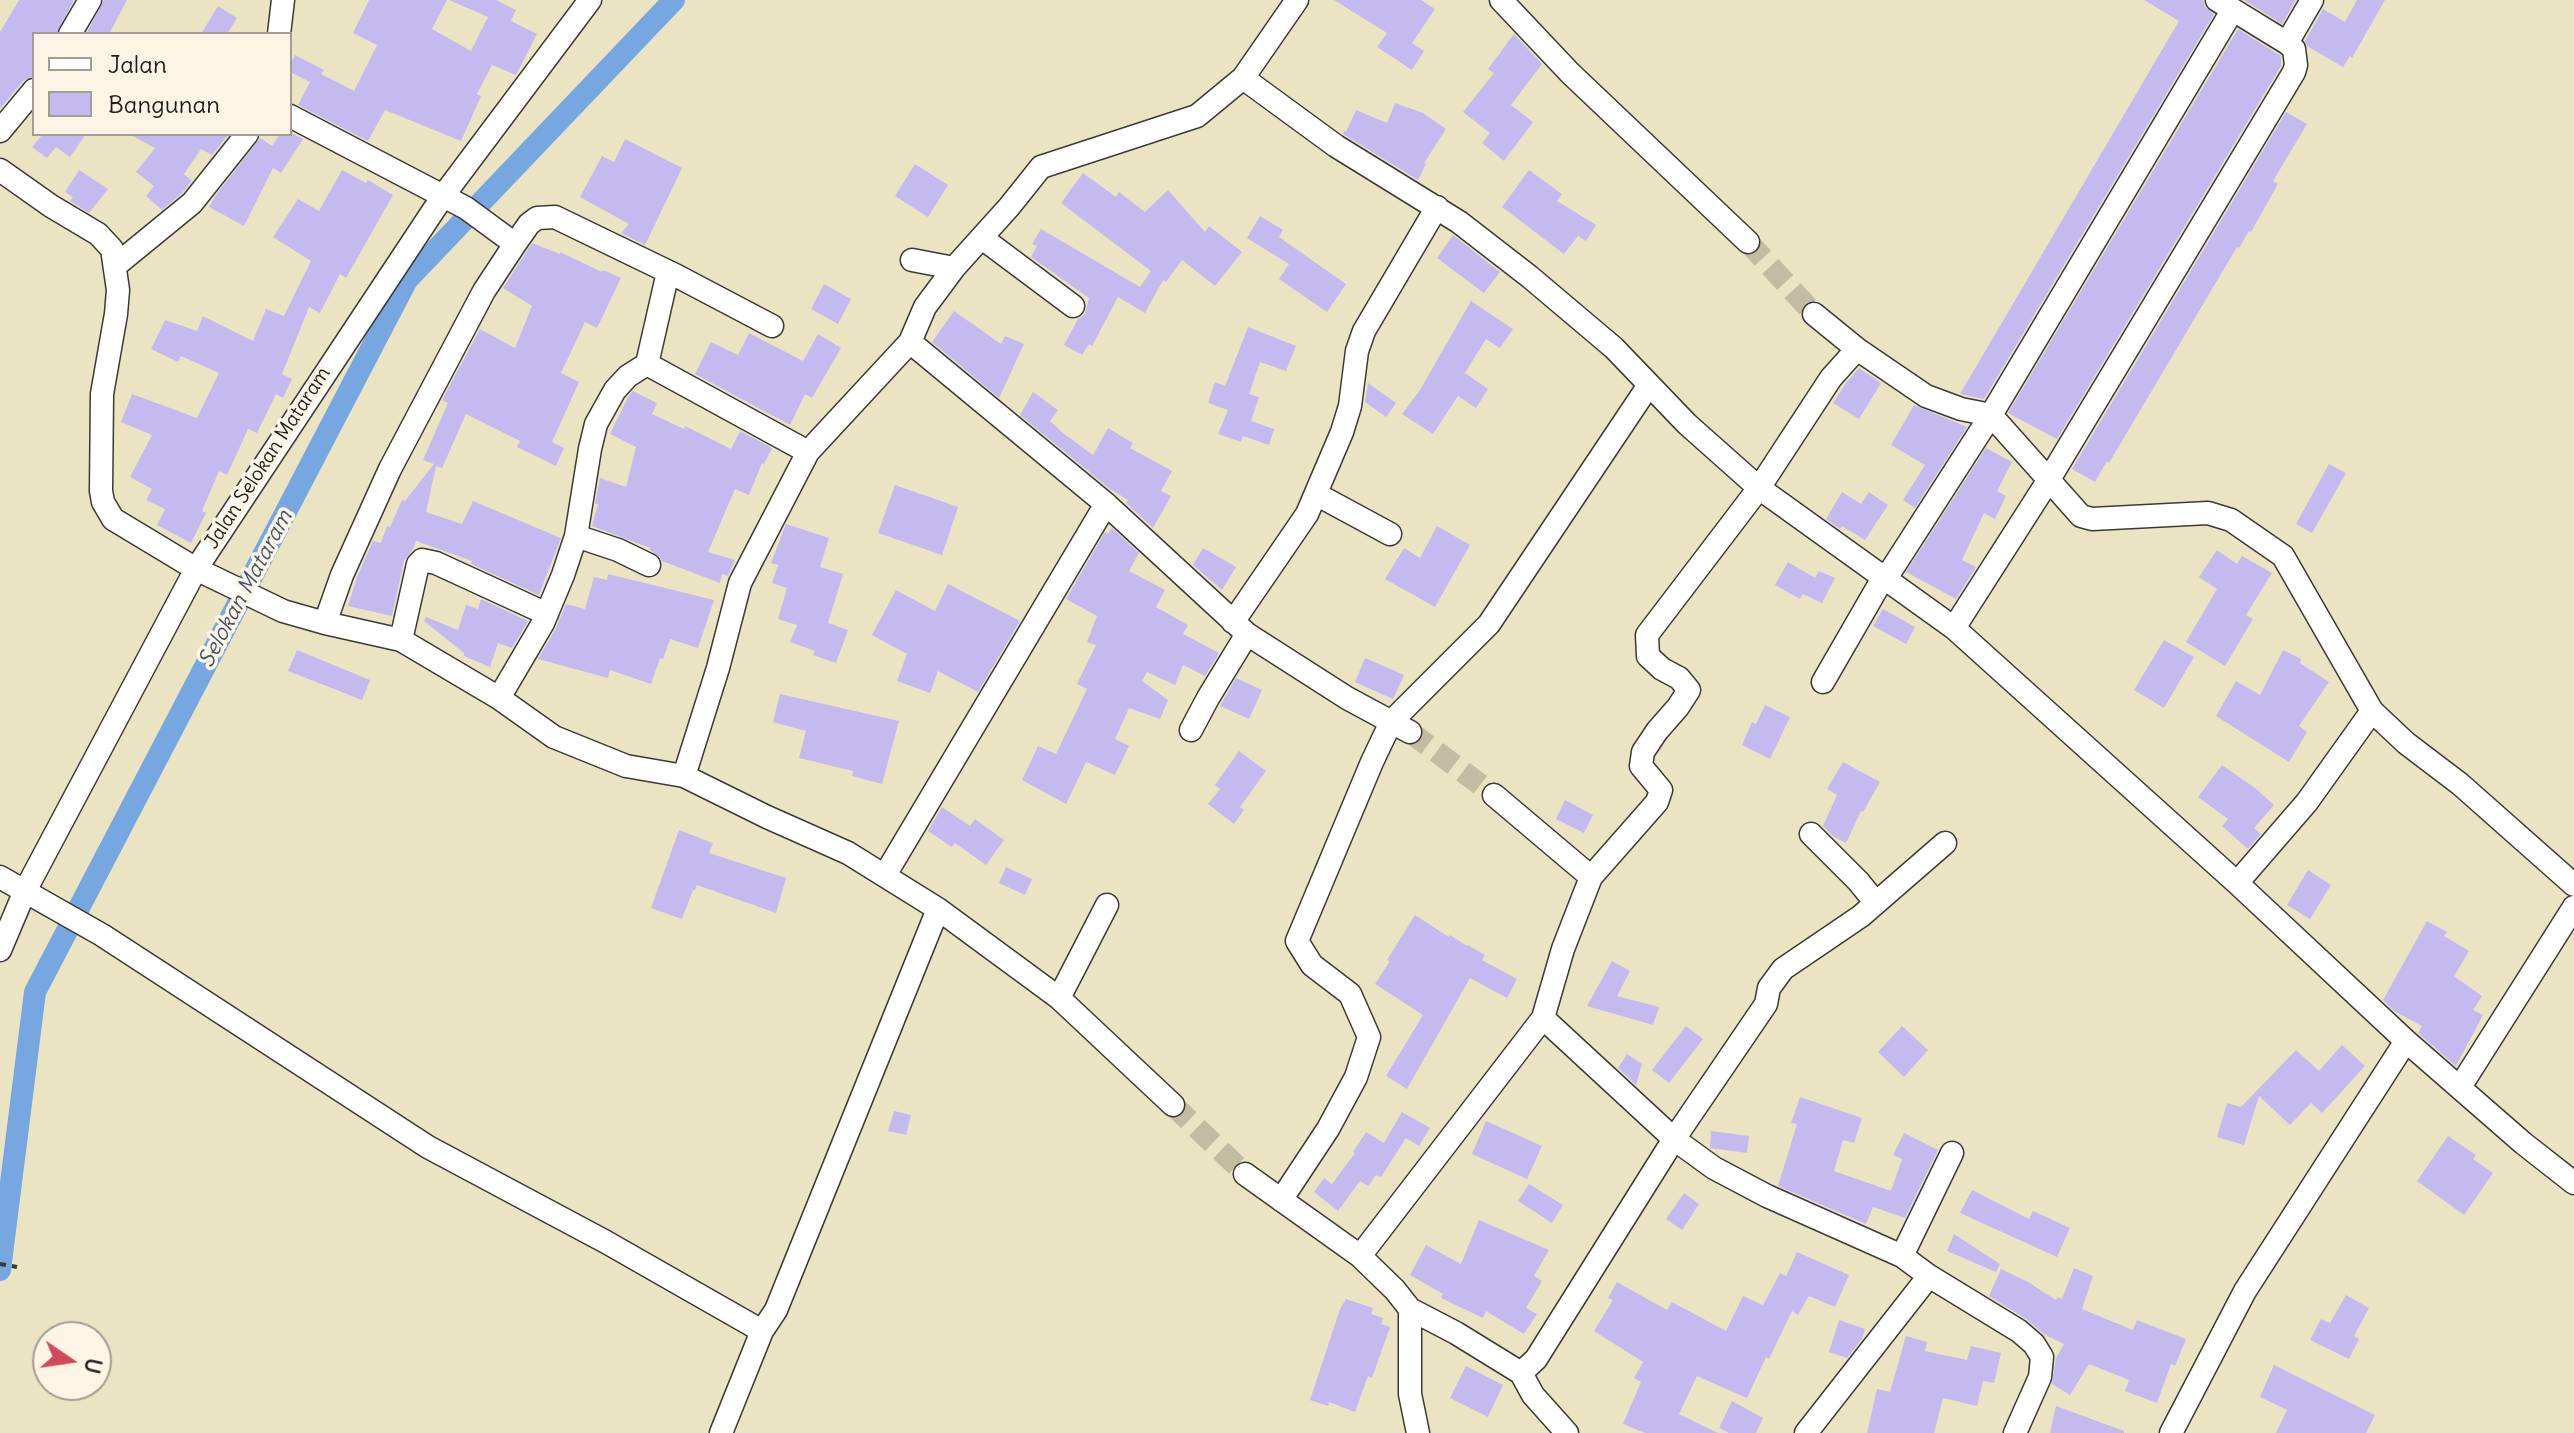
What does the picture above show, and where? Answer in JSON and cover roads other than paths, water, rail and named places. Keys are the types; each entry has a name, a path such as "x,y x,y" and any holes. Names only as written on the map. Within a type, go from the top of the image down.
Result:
{"street":[{"path":"71,32 90,0"},
{"path":"279,32 283,0"},
{"name":"Jalan Selokan Mataram","path":"0,950 33,895 204,572 443,196 590,0"},
{"path":"684,776 718,668 740,583 808,452 910,342 925,307 954,268 1041,167 1197,116 1243,78 1297,0"},
{"path":"1501,0 1570,73 1748,242"},
{"path":"2287,43 2312,0"},
{"path":"1823,682 1883,578 1892,569 1991,415 2225,6 2294,49 2294,72 2048,481 1954,628"},
{"path":"1243,78 1336,146 1437,207 1542,287 1614,348 1687,424 1759,488 1954,628 2237,883 2406,1041 2574,1183"},
{"path":"0,131 32,92"},
{"path":"292,117 466,208 509,239"},
{"path":"115,266 192,203 245,136"},
{"path":"0,170 98,234 112,249 118,290 102,394 101,491 103,502 113,519 204,572 283,611 401,640 499,698 554,737 626,766 684,776 848,853 938,909 1059,998 1173,1105"},
{"path":"1191,730 1230,659 1240,628 1316,494 1350,406 1357,351 1364,331 1437,207"},
{"path":"325,623 342,575 390,469 509,239 537,218 555,217 772,326"},
{"path":"982,238 1073,306"},
{"path":"912,260 954,268"},
{"path":"499,698 547,614 576,536 596,424 615,390 628,376 647,364 668,272"},
{"path":"1814,314 1857,349 1926,396 1961,409 1991,415 2048,481 2086,519 2208,513 2231,520 2283,556 2372,711 2574,885"},
{"path":"910,342 1106,504 1240,628 1347,698 1401,727"},
{"path":"1360,1256 1543,1018 1563,949 1591,877 1657,802 1661,790 1641,766 1643,752 1689,690 1679,678 1662,669 1648,656 1647,635 1759,488 1831,378 1857,349"},
{"path":"647,364 808,452"},
{"path":"1281,1200 1328,1129 1356,1077 1369,1037 1350,994 1312,965 1297,941 1401,727 1489,624 1649,385"},
{"path":"1316,494 1390,534"},
{"path":"885,875 1106,504"},
{"path":"576,536 618,550 649,565"},
{"path":"401,640 418,564 422,560 436,563 547,614"},
{"path":"2237,883 2307,802 2372,711"},
{"path":"1494,795 1591,877"},
{"path":"1811,834 1876,903"},
{"path":"1521,1373 1536,1359 1674,1139 1766,1004 1769,988 1783,969 1861,916 1945,843"},
{"path":"0,877 102,935 428,1147 606,1242 762,1331"},
{"path":"1059,998 1107,905"},
{"path":"2460,1087 2574,907"},
{"path":"721,1433 762,1331 776,1310 938,909"},
{"path":"1543,1018 1674,1139 1714,1168 1767,1196 1902,1256 2019,1331 2034,1344 2042,1357 2040,1377 2015,1433"},
{"path":"2171,1433 2245,1291 2406,1041"},
{"path":"1902,1256 1952,1153"},
{"path":"1245,1174 1360,1256 1410,1309 1521,1373 1533,1395 1567,1433"},
{"path":"1806,1433 1929,1276"},
{"path":"1410,1309 1410,1394 1418,1433"}],"waterway":[{"name":"Selokan Mataram","path":"0,1270 35,992 407,280 674,0"}],"tunnel":[{"path":"1748,242 1814,314"},
{"path":"1410,732 1494,795"},
{"path":"1173,1105 1245,1174"}]}
